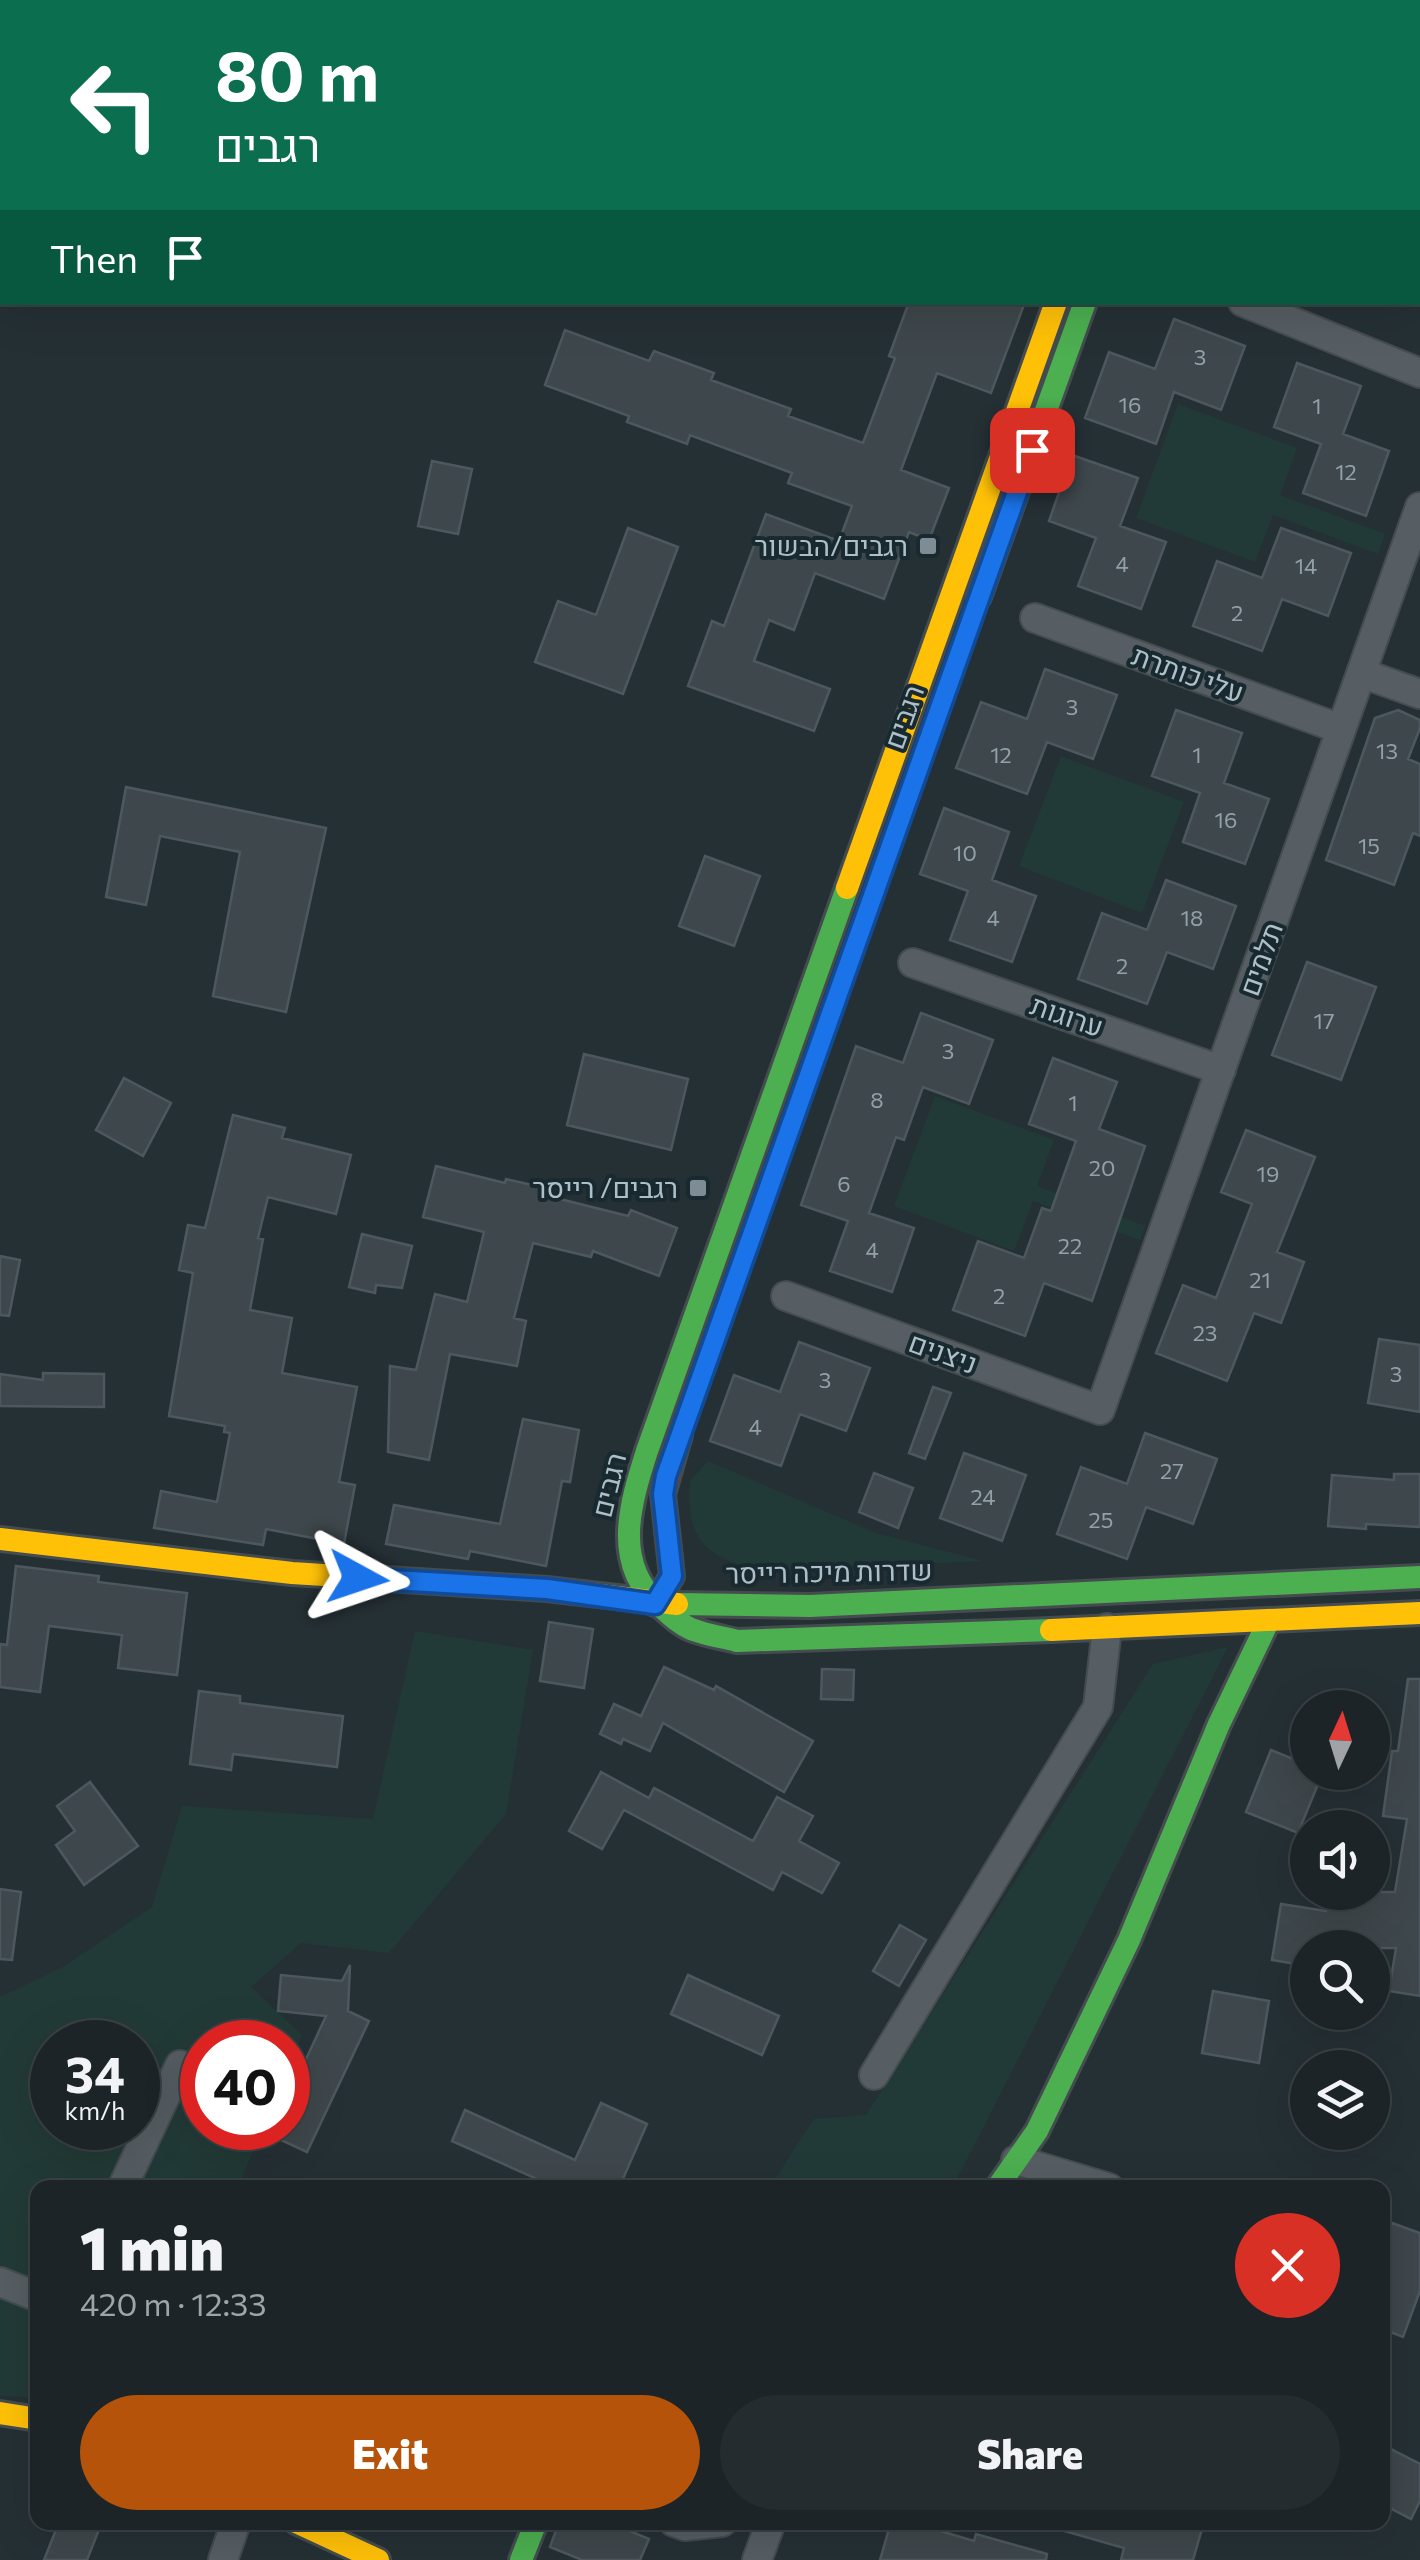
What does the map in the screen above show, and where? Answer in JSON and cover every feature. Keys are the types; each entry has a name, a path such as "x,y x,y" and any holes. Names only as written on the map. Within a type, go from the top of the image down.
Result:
{"street":[{"name":"רגבים","path":"690,1407 663,1494 672,1576 655,1604 636,1579 629,1558 626,1541 633,1496 1055,305"},
{"path":"971,621 1083,305"},
{"path":"1250,305 1420,373"},
{"name":"תלמים","path":"1100,1410 1420,507"},
{"name":"עלי כותרת","path":"1035,618 1341,729"},
{"path":"1361,673 1420,694"},
{"name":"ערוגות","path":"912,963 1221,1070"},
{"name":"ניצנים","path":"786,1296 1100,1410"},
{"name":"שדרות מיכה רייסר","path":"0,1539 292,1572 547,1589 655,1604 828,1605 1420,1576"},
{"path":"672,1554 701,1581 747,1604"},
{"path":"655,1604 688,1628 737,1641 1420,1613"},
{"path":"1002,2180 1037,2131 1130,1940 1219,1724 1269,1620"},
{"path":"874,2075 1098,1706 1107,1628"},
{"path":"126,2180 180,2065"},
{"path":"1016,2160 1082,2180"},
{"path":"0,2282 30,2294"},
{"path":"0,2413 30,2418"},
{"path":"223,2560 233,2530"},
{"path":"334,2530 378,2560"},
{"path":"521,2560 533,2530"},
{"path":"757,2560 768,2530"}],"green space":[{"path":"1178,404 1297,448 1280,495 1385,534 1378,554 1273,515 1255,562 1136,518"},
{"path":"1061,756 1184,802 1142,913 1019,866"},
{"path":"935,1096 1054,1140 1037,1186 1145,1226 1140,1240 1033,1201 1014,1251 894,1206"},
{"path":"708,1461 876,1533 983,1561 761,1571 742,1566 703,1543 691,1518 690,1481"},
{"path":"415,1631 533,1650 506,1814 389,1953 301,1943 251,1987 286,2020 180,2020 180,2150 254,2150 241,2180 30,2180 30,2398 0,2396 0,1997 63,1967 152,1907 182,1806 373,1819"},
{"path":"1228,1647 957,2180 775,2180 814,2119 866,2115 1153,1664"}],"building":[{"path":"908,305 1024,305 991,393 937,373 901,470 949,488 929,540 909,532 884,599 815,573 794,630 769,620 754,661 830,689 814,731 688,686 712,621 724,626 766,514 839,541 852,506 788,483 792,473 690,435 687,444 627,422 629,416 545,385 565,330 649,361 654,351 714,373 711,380 791,409 788,416 863,443 895,358 889,356"},
{"path":"1174,319 1245,346 1221,410 1174,392 1156,444 1085,418 1109,352 1155,369"},
{"path":"1297,363 1361,386 1343,434 1389,451 1366,516 1303,493 1321,444 1274,427"},
{"path":"1072,455 1138,478 1120,526 1166,542 1141,609 1078,586 1096,538 1049,521"},
{"path":"432,461 472,469 458,534 418,526"},
{"path":"628,528 678,547 623,694 535,662 558,601 596,615"},
{"path":"1281,528 1351,553 1328,616 1282,599 1262,651 1193,626 1217,561 1262,578"},
{"path":"1045,669 1117,695 1093,759 1047,742 1027,794 956,768 981,702 1027,719"},
{"path":"1176,710 1242,733 1224,783 1269,799 1245,864 1183,842 1200,793 1152,776"},
{"path":"1398,710 1420,720 1408,759 1420,764 1420,836 1413,833 1394,885 1326,860 1375,718"},
{"path":"126,787 326,828 286,1012 213,996 240,852 160,836 146,905 106,897"},
{"path":"944,808 1009,832 992,880 1036,896 1012,962 950,940 968,891 920,874"},
{"path":"705,856 760,876 734,946 679,926"},
{"path":"1166,880 1236,906 1213,969 1167,952 1147,1004 1078,979 1102,913 1147,930"},
{"path":"1307,962 1376,987 1341,1080 1272,1055"},
{"path":"921,1013 993,1040 969,1104 923,1087 904,1140 896,1137 869,1213 914,1228 892,1292 830,1271 848,1221 801,1205 856,1046 903,1063"},
{"path":"584,1054 688,1079 671,1150 567,1125"},
{"path":"1053,1058 1117,1082 1099,1129 1145,1146 1092,1301 1044,1283 1025,1336 953,1310 978,1241 1024,1258 1042,1208 1051,1211 1076,1141 1029,1124"},
{"path":"124,1078 171,1103 143,1156 96,1130"},
{"path":"233,1115 285,1128 282,1138 351,1155 336,1214 268,1197 258,1238 263,1239 250,1310 292,1318 282,1373 357,1387 339,1482 355,1485 344,1544 266,1529 263,1545 154,1528 161,1491 217,1502 230,1433 224,1432 225,1426 169,1416 193,1273 179,1270 188,1225 205,1228"},
{"path":"1246,1130 1315,1157 1277,1252 1304,1262 1281,1323 1254,1313 1227,1381 1156,1353 1183,1285 1216,1298 1252,1204 1221,1192"},
{"path":"436,1166 554,1190 552,1197 628,1216 631,1210 677,1228 659,1276 593,1251 591,1257 533,1243 514,1318 526,1321 517,1366 450,1354 429,1460 388,1452 390,1366 416,1370 435,1294 467,1302 484,1232 423,1217"},
{"path":"362,1234 412,1246 402,1288 376,1285 375,1293 349,1287"},
{"path":"0,1256 20,1260 9,1316 0,1315"},
{"path":"1379,1339 1420,1345 1420,1412 1368,1403"},
{"path":"799,1342 870,1368 846,1431 800,1414 781,1466 710,1441 734,1375 780,1392"},
{"path":"43,1373 104,1374 104,1407 0,1406 0,1374 43,1380"},
{"path":"933,1387 951,1393 925,1459 909,1453"},
{"path":"523,1419 579,1430 570,1482 562,1481 546,1566 470,1551 468,1559 386,1544 394,1505 500,1524"},
{"path":"1145,1433 1217,1459 1193,1524 1146,1507 1127,1559 1057,1534 1081,1467 1127,1484"},
{"path":"964,1453 1026,1475 1002,1541 940,1518"},
{"path":"874,1473 913,1488 898,1528 859,1512"},
{"path":"1394,1474 1420,1474 1420,1527 1328,1526 1332,1475 1394,1480"},
{"path":"16,1566 99,1576 98,1582 187,1593 177,1675 118,1668 122,1635 49,1626 40,1692 0,1687 0,1644 7,1645"},
{"path":"549,1622 593,1629 584,1688 540,1681"},
{"path":"664,1667 714,1690 716,1686 813,1741 784,1792 663,1723 650,1751 600,1734 614,1704 641,1716"},
{"path":"822,1669 854,1670 853,1700 821,1699"},
{"path":"1408,1679 1420,1679 1420,1996 1390,1991 1396,1948 1390,1948 1390,1930 1290,1930 1290,1963 1272,1960 1281,1904 1290,1905 1290,1910 1390,1910 1390,1892 1395,1892 1407,1819 1390,1817 1390,1810 1384,1810 1387,1790 1390,1790 1392,1751 1398,1751"},
{"path":"199,1691 240,1696 240,1703 343,1716 337,1767 233,1754 231,1770 190,1764"},
{"path":"1271,1750 1290,1758 1290,1790 1316,1790 1307,1810 1290,1810 1290,1830 1246,1812"},
{"path":"601,1772 649,1798 654,1788 753,1841 777,1797 813,1816 799,1841 839,1863 822,1893 782,1872 773,1890 624,1810 602,1849 569,1831"},
{"path":"90,1782 138,1846 84,1885 56,1845 75,1831 57,1806"},
{"path":"0,1889 21,1892 12,1960 0,1959"},
{"path":"900,1925 926,1940 899,1986 873,1971"},
{"path":"350,1965 348,2011 369,2021 310,2146 310,2051 326,2016 278,2011 281,1975 342,1981"},
{"path":"688,1975 779,2016 762,2055 671,2014"},
{"path":"1213,1991 1269,2001 1259,2063 1202,2053"},
{"path":"601,2103 647,2124 622,2180 539,2180 452,2141 465,2110 575,2160"},
{"path":"1392,2223 1420,2233 1420,2291 1403,2337 1390,2332"},
{"path":"1390,2449 1420,2464 1420,2501 1411,2519 1390,2508"},
{"path":"56,2530 99,2530 87,2560 44,2560"},
{"path":"556,2530 627,2530 649,2539 640,2560 582,2560 550,2547"},
{"path":"889,2530 937,2530 974,2541 976,2534 1047,2554 1046,2560 880,2560"},
{"path":"1061,2530 1202,2530 1193,2560 1121,2560 1124,2548"}],"traffic: fast":[{"path":"979,597 1084,305"},
{"path":"847,888 647,1451 631,1512 630,1552 635,1571 644,1588 678,1622 737,1641 1051,1630"},
{"path":"677,1604 810,1606 1420,1577"},
{"path":"1003,2180 1037,2131 1129,1940 1219,1724 1269,1620"},
{"path":"521,2560 533,2530"}],"traffic: slow":[{"path":"847,888 1055,305"},
{"path":"0,1539 292,1573 547,1589 677,1604"},
{"path":"1051,1630 1420,1613"},
{"path":"0,2413 30,2418"},
{"path":"313,2530 378,2560"}],"traffic: jam":[{"path":"655,1604 672,1576 663,1494 680,1435"}],"place":[{"name":"רגבים/הבשור","path":"928,546"},
{"name":"רגבים/ רייסר","path":"698,1188"}],"route":[{"path":"358,1578 547,1589 655,1604 672,1576 672,1554 664,1520 666,1476 1032,450"}]}
